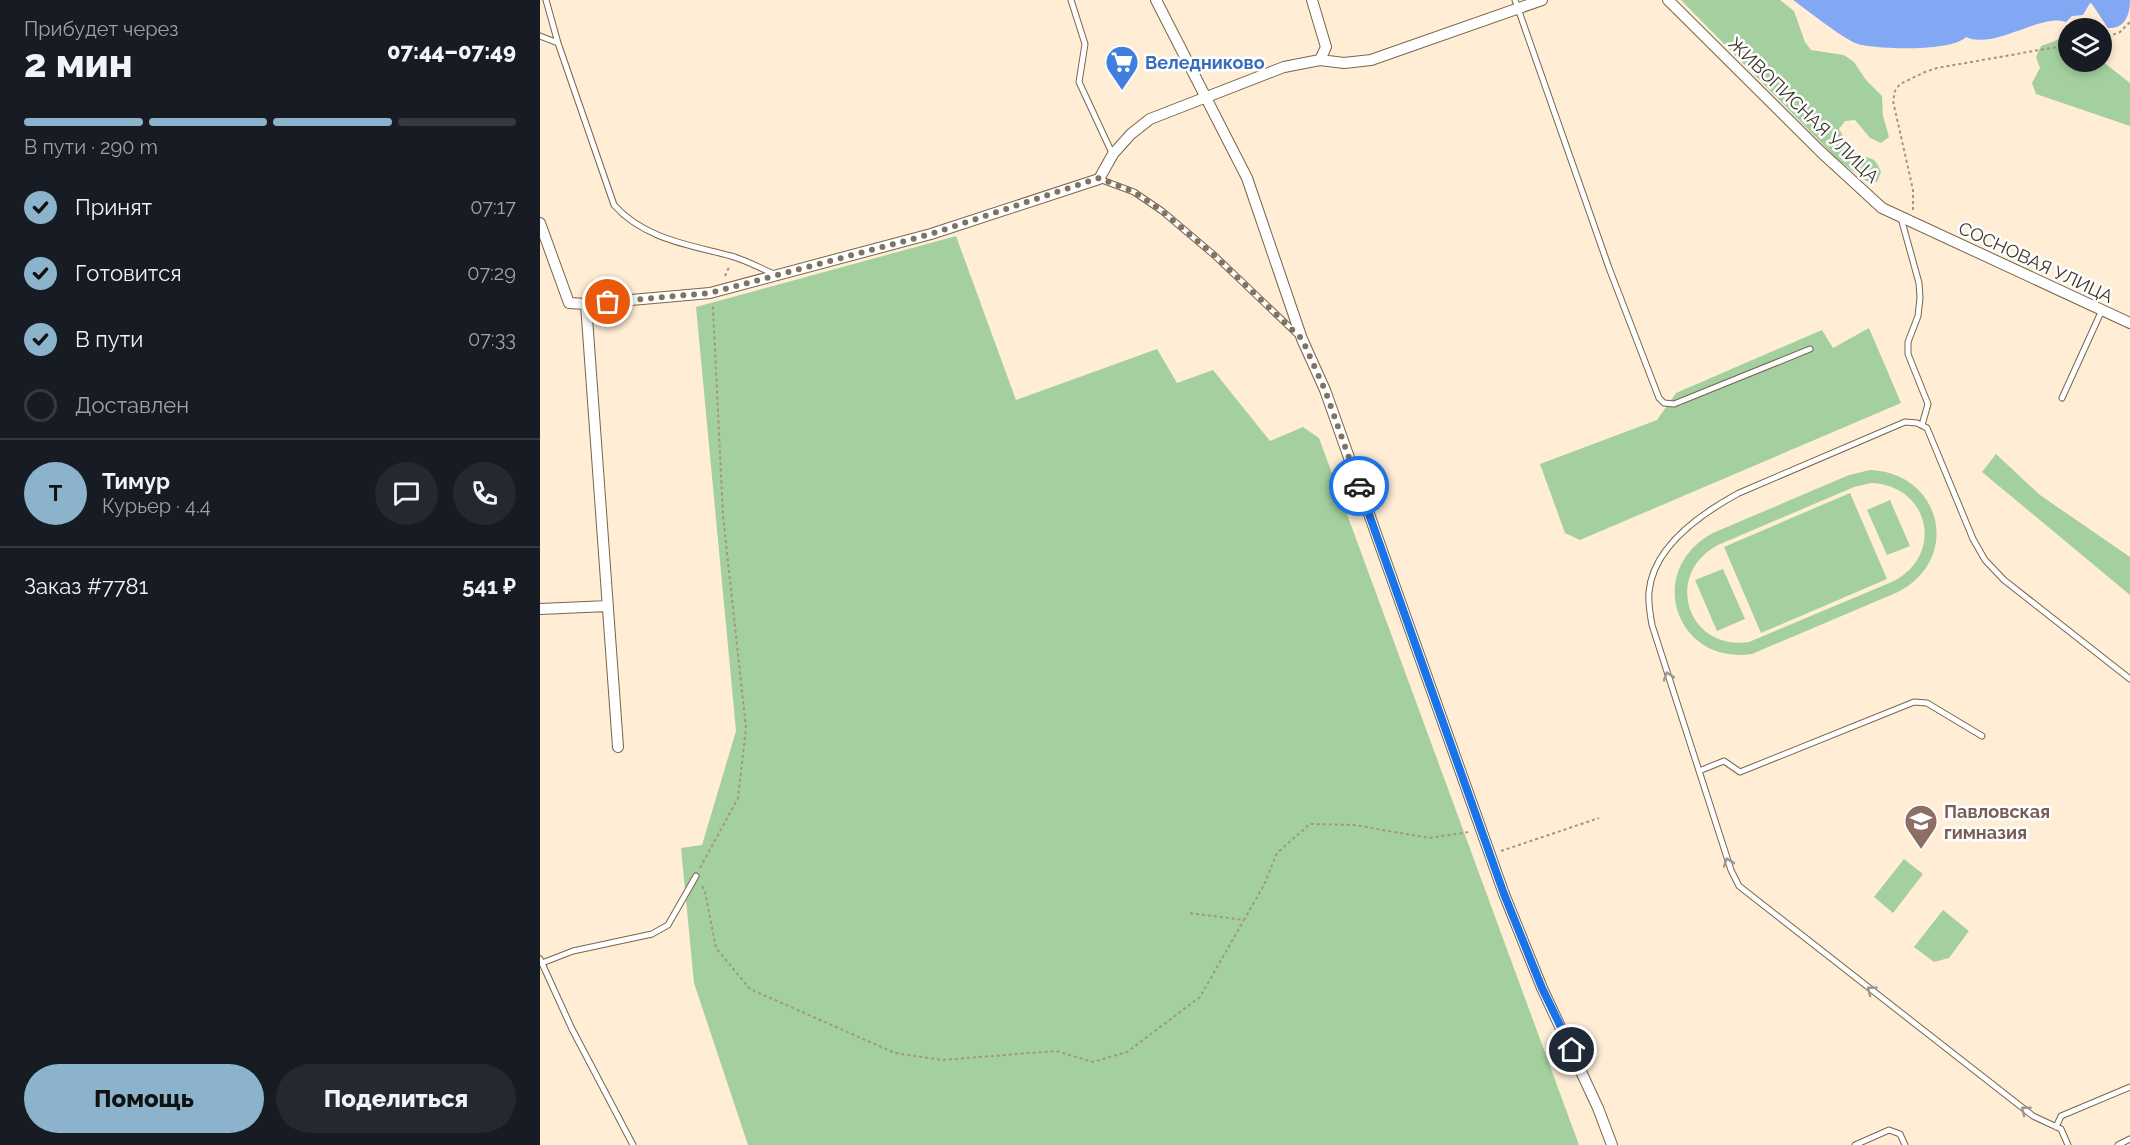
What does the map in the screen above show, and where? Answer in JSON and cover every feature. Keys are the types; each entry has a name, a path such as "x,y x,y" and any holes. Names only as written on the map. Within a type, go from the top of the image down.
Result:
{"street":[{"path":"1156,0 1247,178 1302,339 1325,390 1480,830 1542,988 1598,1108 1612,1145"},
{"path":"1312,0 1326,47 1320,60"},
{"path":"540,223 569,303 586,304 719,291 931,234 1099,178 1113,154 1131,134 1150,119 1284,67 1320,60 1344,63 1371,60 1516,4 1542,0"},
{"name":"ЖИВОПИСНАЯ УЛИЦА","path":"1668,0 1821,152 1882,208 1928,230"},
{"name":"СОСНОВАЯ УЛИЦА","path":"1928,230 2130,323"},
{"path":"586,304 618,747"},
{"path":"540,609 608,606"}],"lane":[{"path":"546,0 558,42 614,205 622,214 650,232 683,244 733,257 776,275"},
{"path":"1071,0 1085,44 1079,82 1113,154"},
{"path":"1516,4 1609,268 1659,398 1664,403 1674,404 1810,349"},
{"path":"540,36 558,42"},
{"path":"1099,178 1134,192 1162,211 1214,255 1302,339"},
{"path":"1900,217 1919,283 1918,316 1908,342 1908,354 1928,404 1922,425"},
{"path":"2062,398 2102,310"},
{"path":"2068,1145 2061,1129 2034,1116 1743,891 1731,870 1652,625 1649,592 1661,557 1690,526 1720,503 1905,422 1917,423 1927,428 1973,539 1985,560 2004,580 2130,679"},
{"path":"1699,771 1724,761 1740,772 1914,702 1927,703 1982,736"},
{"path":"633,1145 572,1029 541,961 573,951 652,934 668,925 696,876"},
{"path":"2056,1127 2061,1116 2130,1087"},
{"path":"1855,1145 1889,1130 1900,1134 1905,1145"},
{"path":"2118,1145 2130,1139"}],"path":[{"path":"2112,36 2120,33 2130,22"},
{"path":"1911,222 1913,190 1893,109 1895,91 1900,84 1937,68 2058,47"},
{"path":"733,257 713,308 723,516 746,728 738,798 696,876 705,892 716,948 750,988 895,1053 942,1060 1056,1051 1094,1062 1127,1052 1200,997 1264,885 1277,853 1310,824 1354,825 1429,838 1480,830"},
{"path":"1490,855 1599,818"},
{"path":"1190,912 1244,920"}],"green space":[{"path":"1681,0 1780,0 1794,11 1805,42 1811,50 1844,55 1854,62 1866,80 1882,96 1883,116 1889,137 1881,143 1870,138 1855,120 1845,121 1839,129 1853,151 1876,162 1881,172 1877,182 1866,181 1838,160"},
{"path":"2058,40 2058,72 2112,72 2112,69 2130,83 2130,126 2036,94 2032,83 2040,68 2036,57 2041,46"},
{"path":"956,236 1016,400 1157,349 1177,383 1213,370 1270,441 1303,427 1319,438 1579,1145 748,1145 694,983 681,848 702,845 736,731 696,307"},
{"path":"1869,328 1901,403 1580,540 1565,533 1540,464 1657,420 1676,393 1822,330 1833,348"},
{"path":"1996,454 2040,495 2130,557 2130,595 1982,472"},
{"path":"1870,470 1894,475 1914,486 1927,501 1935,520 1936,540 1931,559 1918,577 1898,592 1752,654 1725,653 1704,645 1688,630 1678,612 1675,590 1679,569 1692,549 1713,533 1849,475","holes":["1871,483 1891,487 1906,495 1917,508 1923,523 1924,539 1920,555 1910,569 1894,581 1749,642 1728,642 1710,635 1697,623 1690,608 1687,591 1691,574 1701,558 1718,545 1854,487"]},
{"path":"1850,493 1887,579 1761,633 1724,547"},
{"path":"1890,500 1910,546 1887,555 1867,510"},
{"path":"1723,569 1745,619 1717,631 1695,580"},
{"path":"1904,859 1923,874 1893,913 1874,897"},
{"path":"1943,910 1969,931 1949,958 1934,962 1914,947"}],"water":[{"path":"1793,0 2130,0 2125,20 2114,28 2112,28 2112,18 2101,18 2090,3 2083,15 2058,18 2058,21 2042,23 1997,37 1975,40 1966,37 1958,42 1930,47 1895,48 1865,45 1855,43"}],"way so far":[{"path":"608,302 710,293 931,234 1099,178 1134,192 1162,211 1214,255 1302,339 1325,390 1359,486"}],"place":[{"name":"Веледниково","path":"1122,91"},
{"name":"Павловская гимназия","path":"1921,850"}],"route":[{"path":"1359,486 1504,894 1542,988 1572,1050"}]}
